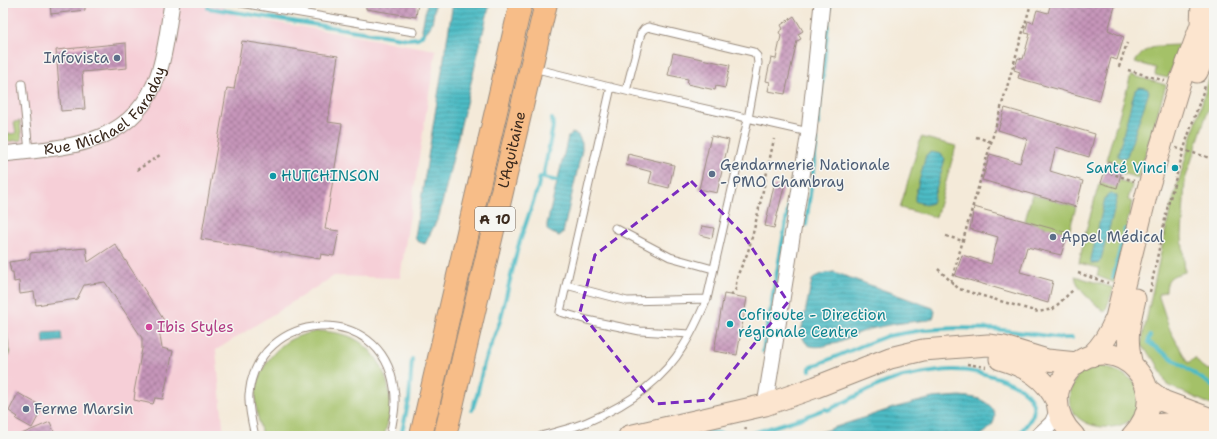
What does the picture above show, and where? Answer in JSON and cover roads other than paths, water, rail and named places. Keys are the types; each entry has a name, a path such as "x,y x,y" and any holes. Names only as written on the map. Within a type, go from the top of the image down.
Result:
{"highway":[{"name":"L'Aquitaine","path":"421,436 521,3"},
{"name":"L'Aquitaine","path":"445,436 546,3"}],"street":[{"name":"Rue Michael Faraday","path":"3,154 69,146 87,142 104,136 118,128 132,116 146,99 158,74 172,3"},
{"path":"765,405 809,132 822,3"},
{"path":"1202,3 1214,12"},
{"path":"1038,436 1052,423 1058,406 1058,390 1062,380 1069,370 1098,350 1110,332 1116,318 1147,192 1180,82 1201,25 1202,3"},
{"path":"1132,365 1128,345 1129,322 1178,149 1199,66 1214,39"},
{"path":"630,436 765,405 890,358 923,350 988,345 1004,347 1047,360 1084,360 1102,355 1123,359 1132,365 1144,380 1149,399 1145,420 1136,433"},
{"path":"944,349 1001,360 1026,369 1041,378 1048,386 1058,406 1062,421 1074,436"},
{"path":"1147,389 1164,401 1214,420"},
{"path":"1136,433 1153,425 1165,424 1214,430"}],"lane":[{"path":"242,3 414,32"},
{"path":"541,436 587,422 618,407 644,389 667,368 684,347 707,299 748,119 758,63 757,56 753,52 648,27 641,33 626,91"},
{"path":"531,68 809,132"},
{"path":"22,84 29,151"},
{"path":"611,87 560,312 587,320 640,331 690,334"},
{"path":"615,228 670,257 713,270"},
{"path":"566,285 627,301 707,299"},
{"path":"255,436 249,406 249,395 253,376 264,356 273,345 292,333 312,326 324,325 336,326 360,335 378,350 385,361 391,374 395,399 390,436"}],"water":[{"path":"427,3 435,3 431,25 427,32 423,34 422,29"},
{"path":"453,3 490,3 439,216 425,244 417,241 415,237"},
{"path":"1141,87 1148,89 1149,92 1127,156 1124,158 1118,157 1134,93 1137,88"},
{"path":"572,133 578,135 582,143 582,150 563,233 559,236 547,230 547,224 568,137"},
{"path":"931,152 941,154 945,159 932,203 925,205 915,201 915,196 926,155"},
{"path":"1108,194 1117,196 1117,199 1101,259 1098,264 1091,263 1105,198"},
{"path":"834,272 933,308 935,312 933,318 929,320 875,328 832,344 817,347 811,346 804,341 801,332 812,280 822,274"},
{"path":"61,332 62,341 44,343 43,333"},
{"path":"960,396 979,399 991,407 994,412 994,422 991,427 980,436 809,436 893,408 933,398"}],"waterway":[{"path":"818,124 830,3"},
{"path":"208,8 408,39 418,38 423,34"},
{"path":"543,178 553,126 552,119"},
{"path":"806,225 817,140"},
{"path":"763,351 795,171"},
{"path":"472,410 484,363 500,321 518,247 540,177 557,181"},
{"path":"1113,278 1125,229"},
{"path":"810,370 809,368 887,336 923,330 956,328 995,329 1072,338"},
{"path":"1150,336 1148,342 1214,387"},
{"path":"401,436 409,400 412,359"},
{"path":"750,434 802,418 825,409 828,410 874,387 893,380 928,372 954,370 990,375 1017,386 1027,394 1032,403 1033,414 1028,423 1017,436"},
{"path":"690,436 710,432 729,436"}],"place":[{"name":"Infovista","path":"117,58"},
{"name":"Santé Vinci","path":"1175,168"},
{"name":"Gendarmerie Nationale - PMO Chambray","path":"712,174"},
{"name":"HUTCHINSON","path":"273,176"},
{"name":"Appel Médical","path":"1053,237"},
{"name":"Cofiroute - Direction régionale Centre","path":"730,324"},
{"name":"Ibis Styles","path":"149,327"},
{"name":"Ferme Marsin","path":"26,409"}]}
